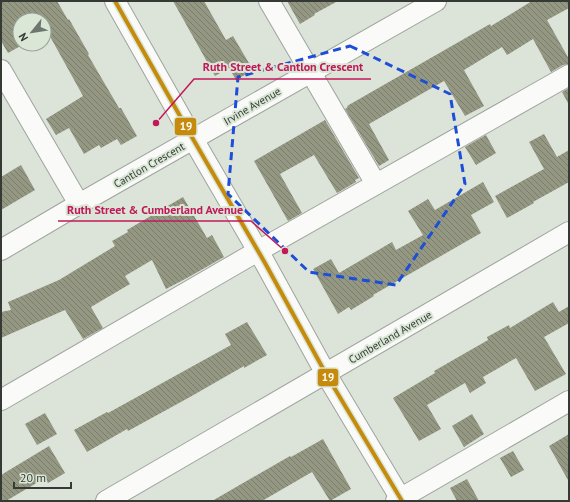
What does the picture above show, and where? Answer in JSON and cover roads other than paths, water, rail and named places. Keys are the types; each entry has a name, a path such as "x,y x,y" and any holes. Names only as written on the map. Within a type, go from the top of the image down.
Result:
{"street":[{"path":"115,1 399,500 569,401"},
{"path":"269,1 376,184"},
{"name":"Irvine Avenue","path":"193,139 436,1"},
{"path":"1,70 79,204"},
{"path":"1,400 258,251 569,75"},
{"name":"Cantlon Crescent","path":"1,250 193,139"},
{"name":"Cumberland Avenue","path":"106,501 569,232"}],"place":[{"name":"Ruth Street & Cantlon Crescent","path":"156,123"},
{"name":"Ruth Street & Cumberland Avenue","path":"285,251"}]}
